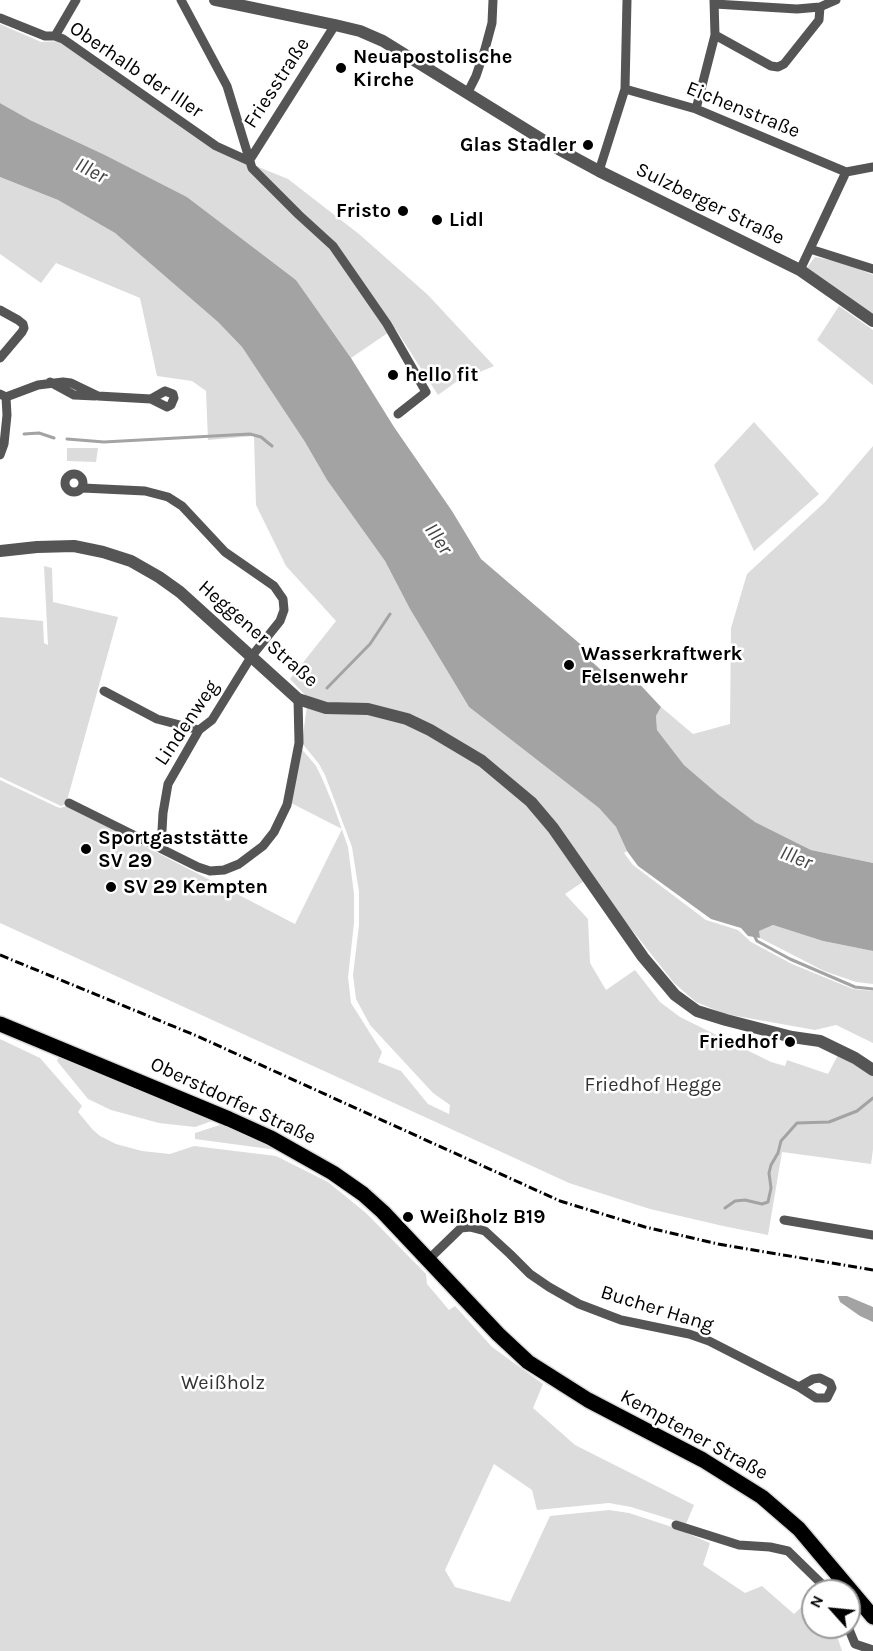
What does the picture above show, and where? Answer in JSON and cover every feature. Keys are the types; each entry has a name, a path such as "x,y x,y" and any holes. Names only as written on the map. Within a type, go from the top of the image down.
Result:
{"main road":[{"name":"Oberstdorfer Straße","path":"0,1023 229,1119 304,1156 363,1194 403,1232 498,1334"},
{"name":"Kemptener Straße","path":"498,1334 528,1362 588,1400 703,1460 762,1497 799,1529 873,1617"}],"street":[{"path":"55,36 76,0"},
{"path":"181,0 227,86 252,168 333,246 387,324 426,392 398,414"},
{"name":"Sulzberger Straße","path":"215,0 336,25 360,31 383,41 525,129 599,171 800,270 873,321"},
{"path":"467,94 476,76 492,23 493,0"},
{"path":"599,171 625,88 627,0"},
{"path":"696,109 715,34 715,2 797,9 820,7 837,0"},
{"path":"715,34 771,66 778,67 784,64 819,20 820,7"},
{"name":"Oberhalb der Iller","path":"0,18 45,36 63,39 216,146 249,161"},
{"name":"Friesstraße","path":"249,161 336,25"},
{"name":"Eichenstraße","path":"625,88 696,109 846,171"},
{"path":"800,270 846,171 873,167"},
{"name":"Sulzberger Straße","path":"810,249 873,269"},
{"path":"0,310 18,320 24,328 0,358"},
{"path":"0,455 6,426 3,395 50,382 71,383 98,396 151,399"},
{"name":"Lindenweg","path":"83,488 157,492 168,497 182,506 225,552 274,586 283,599 284,610 280,621 251,657 218,712 199,730 168,784 163,813 164,837 161,848"},
{"name":"Heggener Straße","path":"0,551 32,547 74,546 130,561 180,592 298,699 326,708 368,709 408,719 430,730 482,761 531,802 553,828 643,957 675,995 697,1011 792,1037 820,1041 855,1058 873,1070"},
{"path":"104,691 157,719 199,730"},
{"path":"69,802 198,867 210,871 224,870 239,864 263,846 282,818 289,800 299,743 298,699"},
{"path":"784,1220 873,1236"},
{"name":"Bucher Hang","path":"428,1260 461,1228 470,1227 484,1231 530,1274 579,1304 621,1320 689,1334 709,1341 799,1387"},
{"path":"676,1525 739,1545 788,1551 817,1579"},
{"path":"853,1639 855,1644 873,1650"}],"green space":[{"path":"0,24 41,42 61,41 214,149 288,179 359,234 428,295 494,366 456,382 438,395 395,328 351,358 296,280 187,197 0,103"},
{"name":"Friedhof Hegge","path":"0,177 58,200 115,233 218,322 242,347 305,442 327,480 385,561 410,609 469,707 599,808 616,827 627,851 624,853 633,865 706,920 738,930 751,942 792,964 853,989 873,991 873,1043 836,1025 815,1030 725,1014 696,1002 674,983 590,877 565,894 588,919 590,963 606,990 635,970 660,1002 680,1017 771,1062 785,1066 787,1060 828,1074 838,1055 873,1076 871,1164 782,1152 768,1235 650,1209 569,1183 0,923 0,780 57,807 67,806 295,924 342,829 348,847 354,894 354,923 348,977 351,1003 382,1052 378,1062 401,1071 428,1104 449,1114 450,1105 433,1093 370,1025 356,999 353,975 359,925 359,892 352,847 325,775 302,743 308,698 290,679 336,621 286,566 256,505 254,436 208,440 206,391 192,381 157,376 140,298 56,263 41,283 0,254"},
{"path":"815,257 845,263 873,275 873,314 806,269"},
{"path":"839,306 873,330 873,385 817,340"},
{"path":"754,422 819,494 754,551 714,465"},
{"path":"873,446 873,863 811,850 755,822 684,765 657,730 656,716 661,707 693,734 730,724 731,628 747,574 825,502"},
{"path":"67,448 98,448 96,462 67,461"},
{"path":"44,566 52,568 53,602 118,617 66,804 61,806 0,777 0,617 43,621 44,643 48,645"},
{"path":"300,747 316,766 342,829 291,803"},
{"path":"773,925 823,941 873,951 873,984 856,982 824,971 760,938 758,931"},
{"name":"Weißholz","path":"0,1039 40,1058 82,1106 78,1112 93,1130 116,1144 142,1151 170,1154 194,1146 276,1156 328,1182 366,1213 426,1274 427,1284 449,1310 455,1306 492,1347 543,1384 533,1408 575,1445 694,1505 686,1524 631,1507 609,1503 537,1510 532,1490 494,1464 445,1570 455,1587 510,1602 550,1516 609,1510 629,1513 675,1528 710,1543 703,1565 745,1593 762,1586 794,1614 801,1607 801,1639 838,1639 842,1651 0,1651"},
{"path":"60,1054 215,1120 195,1127 159,1123 111,1110 88,1099 57,1061"},
{"path":"223,1124 269,1143 302,1162 277,1150 195,1139 195,1133"}],"water":[{"name":"Iller","path":"0,103 187,197 296,280 351,358 481,559 593,655 590,660 613,681 634,678 661,707 656,716 657,730 684,765 755,822 811,850 873,863 873,951 823,941 773,925 759,931 760,938 748,936 741,928 711,919 638,866 627,851 616,827 599,808 469,707 410,609 385,561 327,480 305,442 242,347 218,322 115,233 58,200 0,177"},
{"path":"838,1296 847,1296 873,1307 873,1322 840,1302"}],"waterway":[{"path":"24,434 39,433 54,438"},
{"path":"67,439 104,442 250,434 261,437 272,446"},
{"path":"327,688 370,644 390,614"},
{"path":"754,935 757,941 790,959 855,987 873,989"},
{"path":"725,1208 735,1201 745,1200 762,1204 768,1202 771,1188 769,1173 771,1165 778,1153 781,1141 797,1123 829,1122 857,1111 873,1098"}],"railway":[{"path":"0,955 197,1036 560,1201 645,1227 718,1244 873,1270"}],"place":[{"name":"Neuapostolische Kirche","path":"341,68"},
{"name":"Glas Stadler","path":"588,145"},
{"name":"Fristo","path":"403,211"},
{"name":"Lidl","path":"437,220"},
{"name":"hello fit","path":"393,375"},
{"name":"Wasserkraftwerk Felsenwehr","path":"569,665"},
{"name":"Sportgaststätte SV 29","path":"86,849"},
{"name":"SV 29 Kempten","path":"111,887"},
{"name":"Friedhof","path":"790,1042"},
{"name":"Weißholz B19","path":"408,1217"}]}
